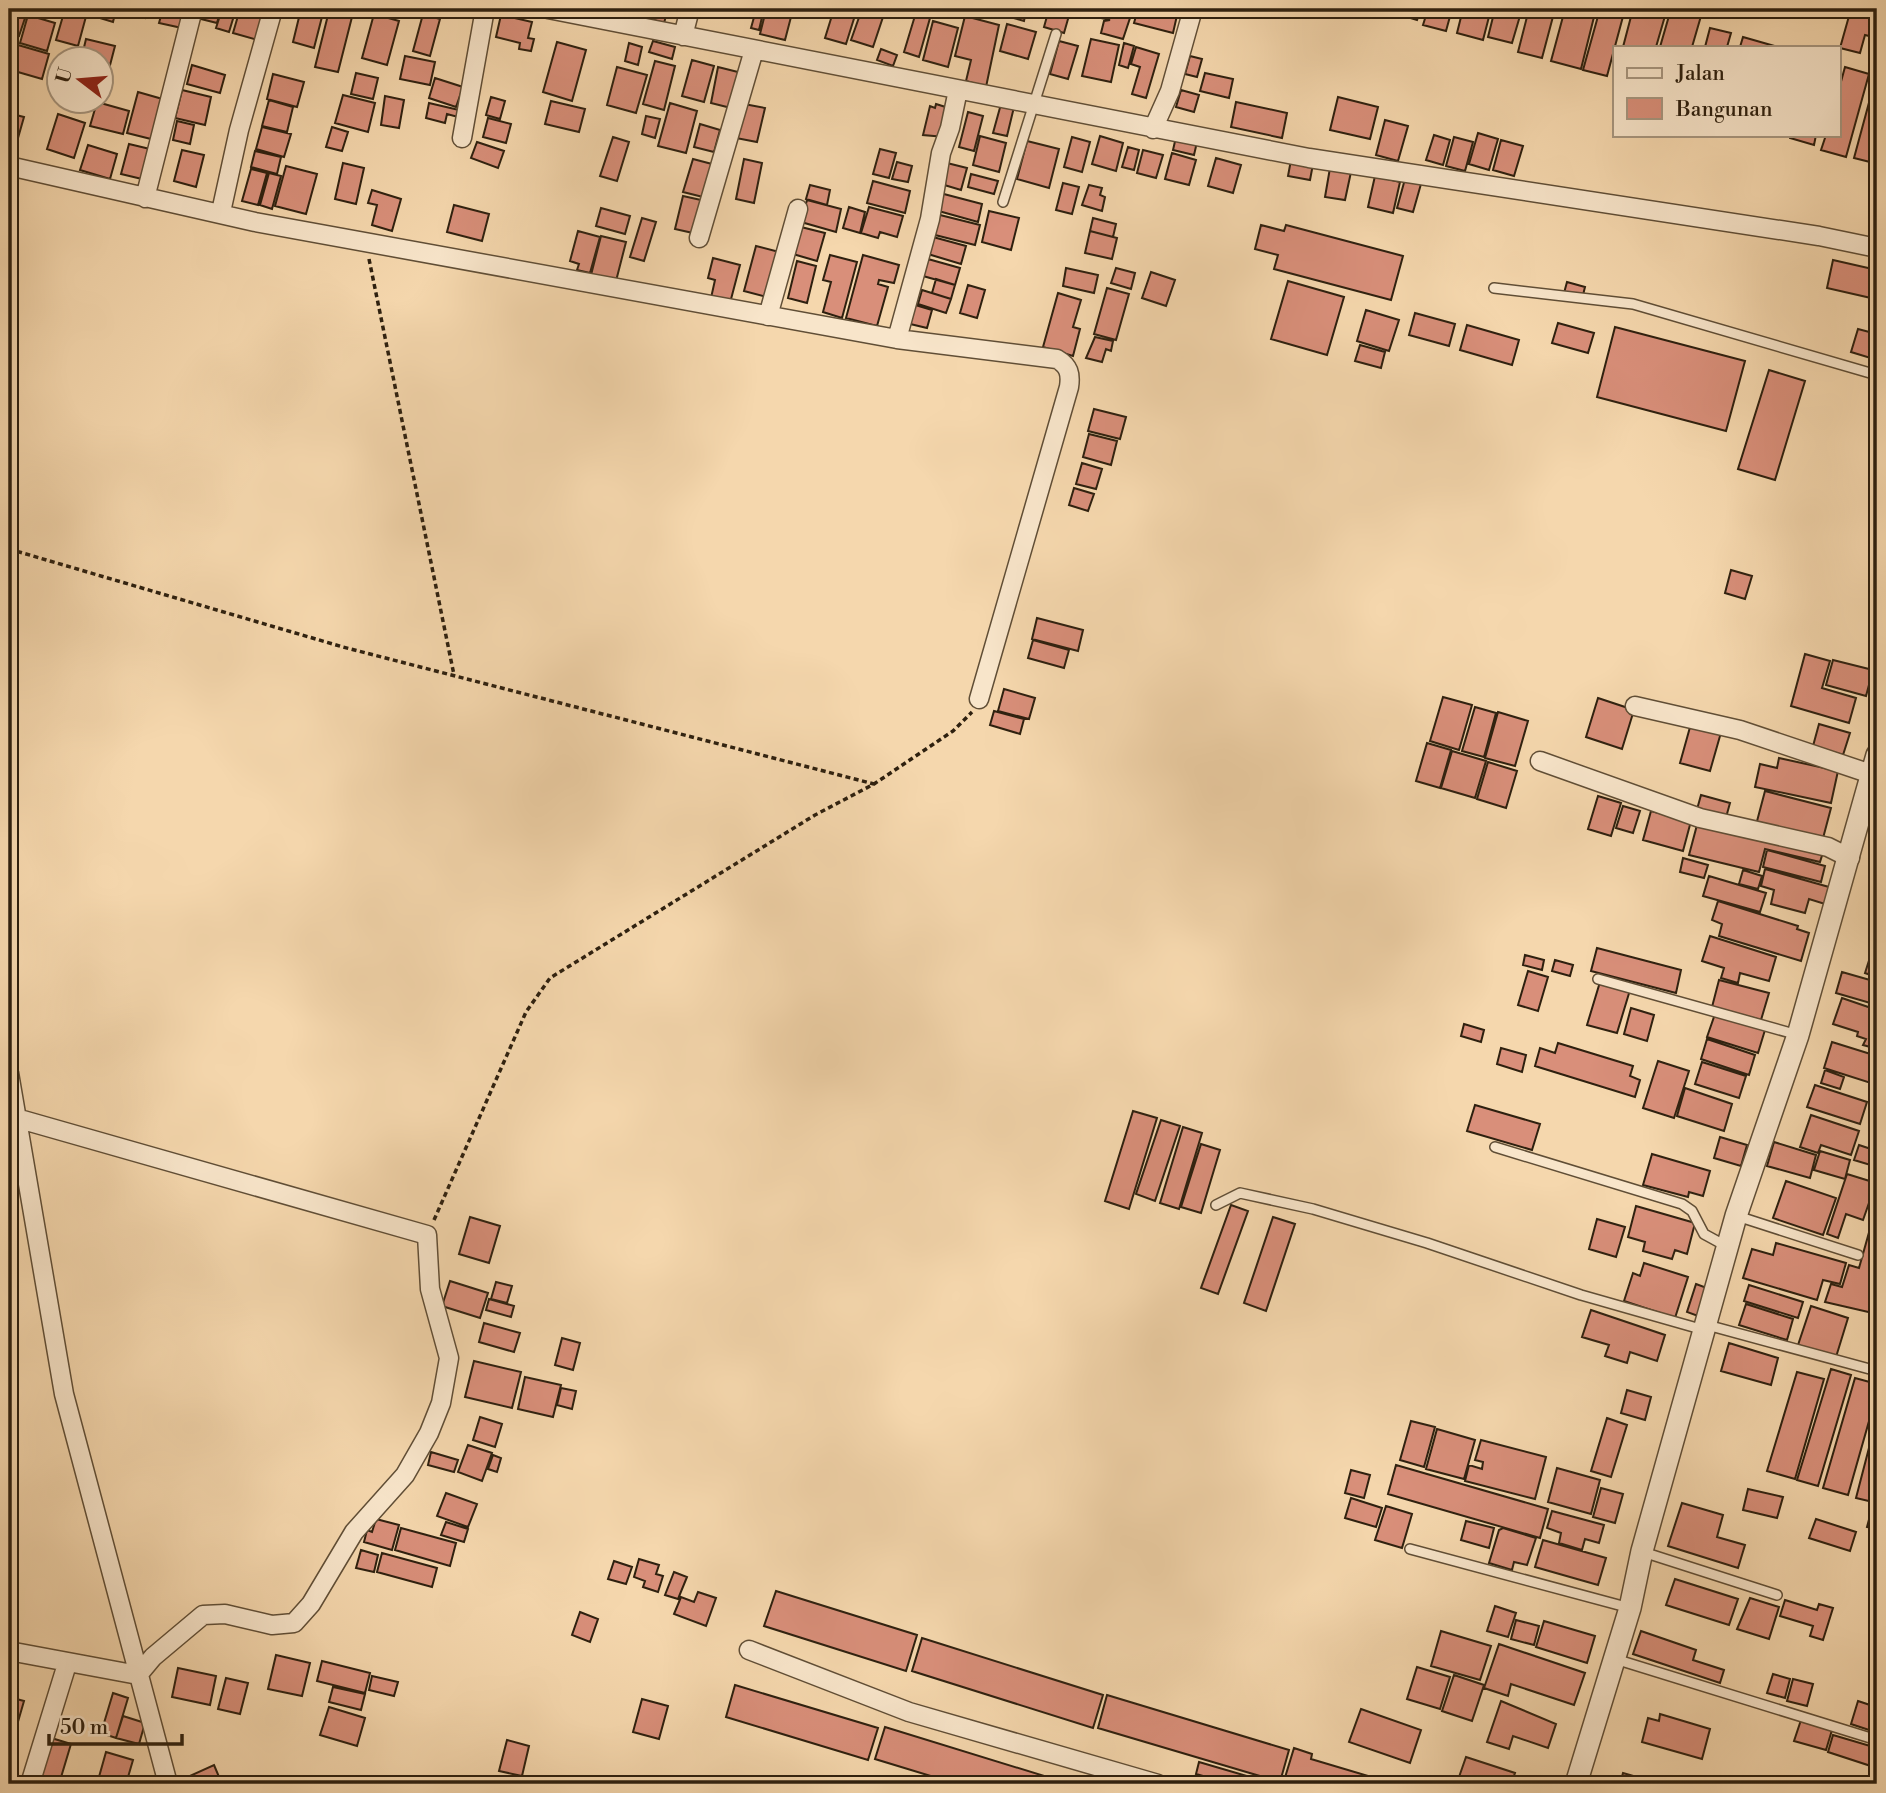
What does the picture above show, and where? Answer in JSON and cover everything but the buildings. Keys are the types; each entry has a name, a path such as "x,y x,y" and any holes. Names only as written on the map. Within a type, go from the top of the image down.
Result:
{"street":[{"path":"145,198 193,9"},
{"path":"221,212 239,130 273,9"},
{"path":"462,138 485,9"},
{"path":"548,9 1308,158 1819,236 1877,248"},
{"path":"683,36 690,9"},
{"path":"1153,129 1170,91 1193,9"},
{"path":"699,238 754,50"},
{"path":"897,339 930,219 941,153 950,128 958,90"},
{"path":"9,166 145,198 221,212 255,222 897,339 1057,359 1068,368 1070,377 979,699"},
{"path":"768,316 798,209"},
{"path":"1576,1784 1630,1608 1642,1551 1736,1216 1798,1035 1876,765 1634,706"},
{"path":"1540,761 1700,818 1828,847 1850,858"},
{"path":"9,1073 14,1117 64,1394 168,1784"},
{"path":"14,1117 427,1235 430,1289 447,1345 449,1371 429,1433 405,1475 354,1532 311,1604 294,1623 272,1625 225,1614 202,1615 153,1657 138,1675"},
{"path":"749,1650 909,1712 1158,1784"},
{"path":"9,1651 67,1664 138,1675"},
{"path":"30,1784 67,1664"}],"lane":[{"path":"1003,202 1056,34"},
{"path":"1494,288 1633,304 1877,375"},
{"path":"1598,979 1798,1035"},
{"path":"1496,1147 1682,1204 1692,1211 1704,1234 1727,1247"},
{"path":"1216,1205 1240,1193 1313,1209 1427,1243 1581,1295 1704,1327 1731,1329 1877,1371"},
{"path":"1736,1216 1858,1255"},
{"path":"1410,1549 1630,1608"},
{"path":"1642,1551 1777,1595"},
{"path":"1613,1659 1877,1740"}],"path":[{"path":"365,240 454,675"},
{"path":"9,549 343,647 874,784"},
{"path":"427,1235 526,1012 550,978 815,815 874,784 953,731 971,714 979,699"}]}
